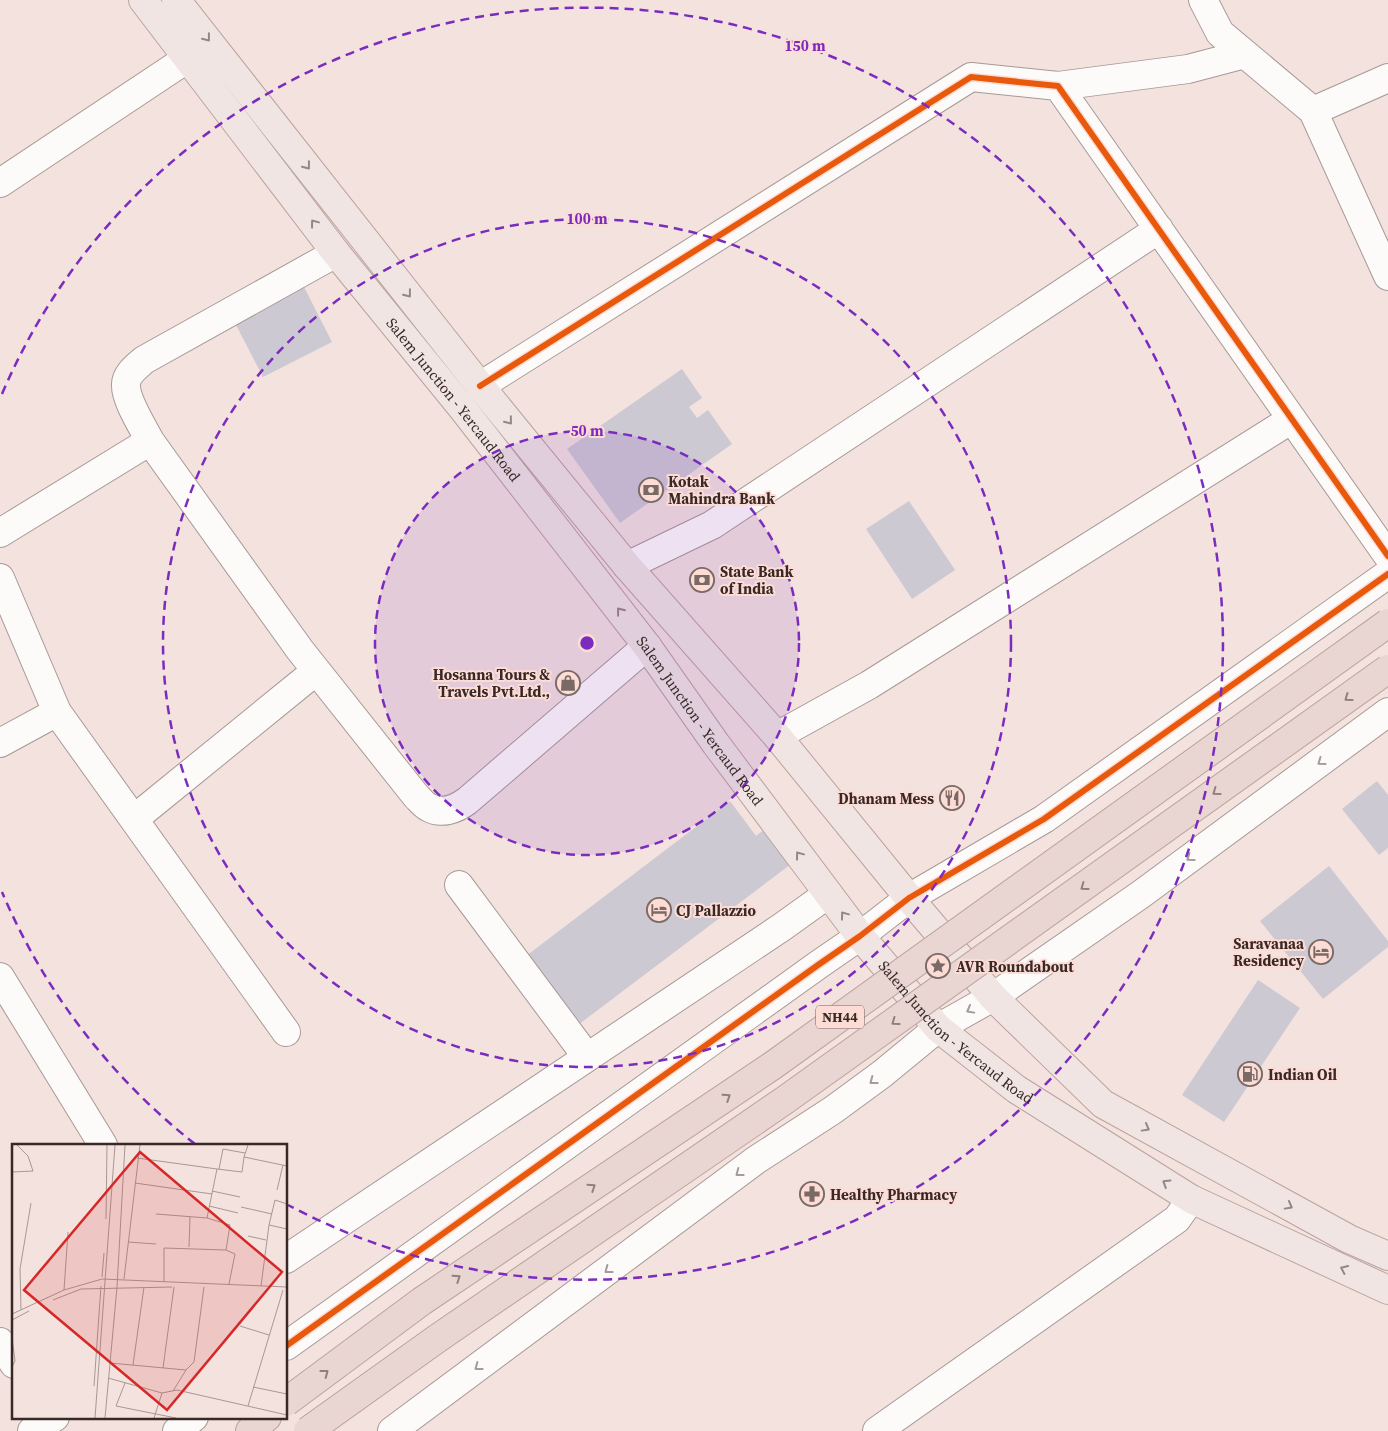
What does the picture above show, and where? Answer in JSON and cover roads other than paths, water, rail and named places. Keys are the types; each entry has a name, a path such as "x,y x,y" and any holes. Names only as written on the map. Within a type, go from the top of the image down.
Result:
{"highway":[{"name":"NH44","path":"288,1401 422,1301 772,1066 1388,623"},
{"name":"NH44","path":"308,1431 438,1338 786,1100 1388,669"},
{"path":"250,1431 266,1418"}],"main road":[{"name":"Salem Junction - Yercaud Road","path":"143,0 336,253 463,409 647,646 716,744 860,936 938,1028 1016,1089 1191,1199 1388,1290"},
{"path":"176,0 480,386 627,566 777,736 994,997 1104,1104 1349,1240 1388,1256"}],"street":[{"path":"1203,0 1220,33 1313,111 1388,276"},
{"path":"480,386 971,77 1058,86 1188,69 1245,54"},
{"path":"0,183 188,58"},
{"path":"1313,111 1388,78"},
{"path":"1058,86 1388,556"},
{"path":"627,566 712,525 1158,229"},
{"path":"336,253 144,360 132,370 125,384 129,400 150,441 316,671 416,796 430,808 447,811 458,808 467,801 647,646"},
{"path":"777,736 869,685 1292,420"},
{"path":"0,533 150,441"},
{"path":"288,1345 860,936 910,898 1044,819 1388,574"},
{"path":"0,578 57,712 286,1032"},
{"path":"134,819 316,671"},
{"path":"0,743 57,712"},
{"path":"392,1431 756,1160 840,1105 882,1074 938,1028 994,997 1140,896 1388,712"},
{"path":"459,885 587,1057"},
{"path":"288,1258 828,894"},
{"path":"0,978 102,1144"},
{"path":"877,1431 1177,1219 1191,1199"},
{"path":"0,1342 12,1361"},
{"path":"177,1431 193,1418"}],"place":[{"name":"Kotak Mahindra Bank","path":"651,490"},
{"name":"State Bank of India","path":"702,580"},
{"name":"Hosanna Tours & Travels Pvt.Ltd.,","path":"568,683"},
{"name":"Dhanam Mess","path":"952,798"},
{"name":"CJ Pallazzio","path":"659,910"},
{"name":"Saravanaa Residency","path":"1321,952"},
{"name":"AVR Roundabout","path":"938,966"},
{"name":"Indian Oil","path":"1250,1074"},
{"name":"Healthy Pharmacy","path":"812,1194"}]}
